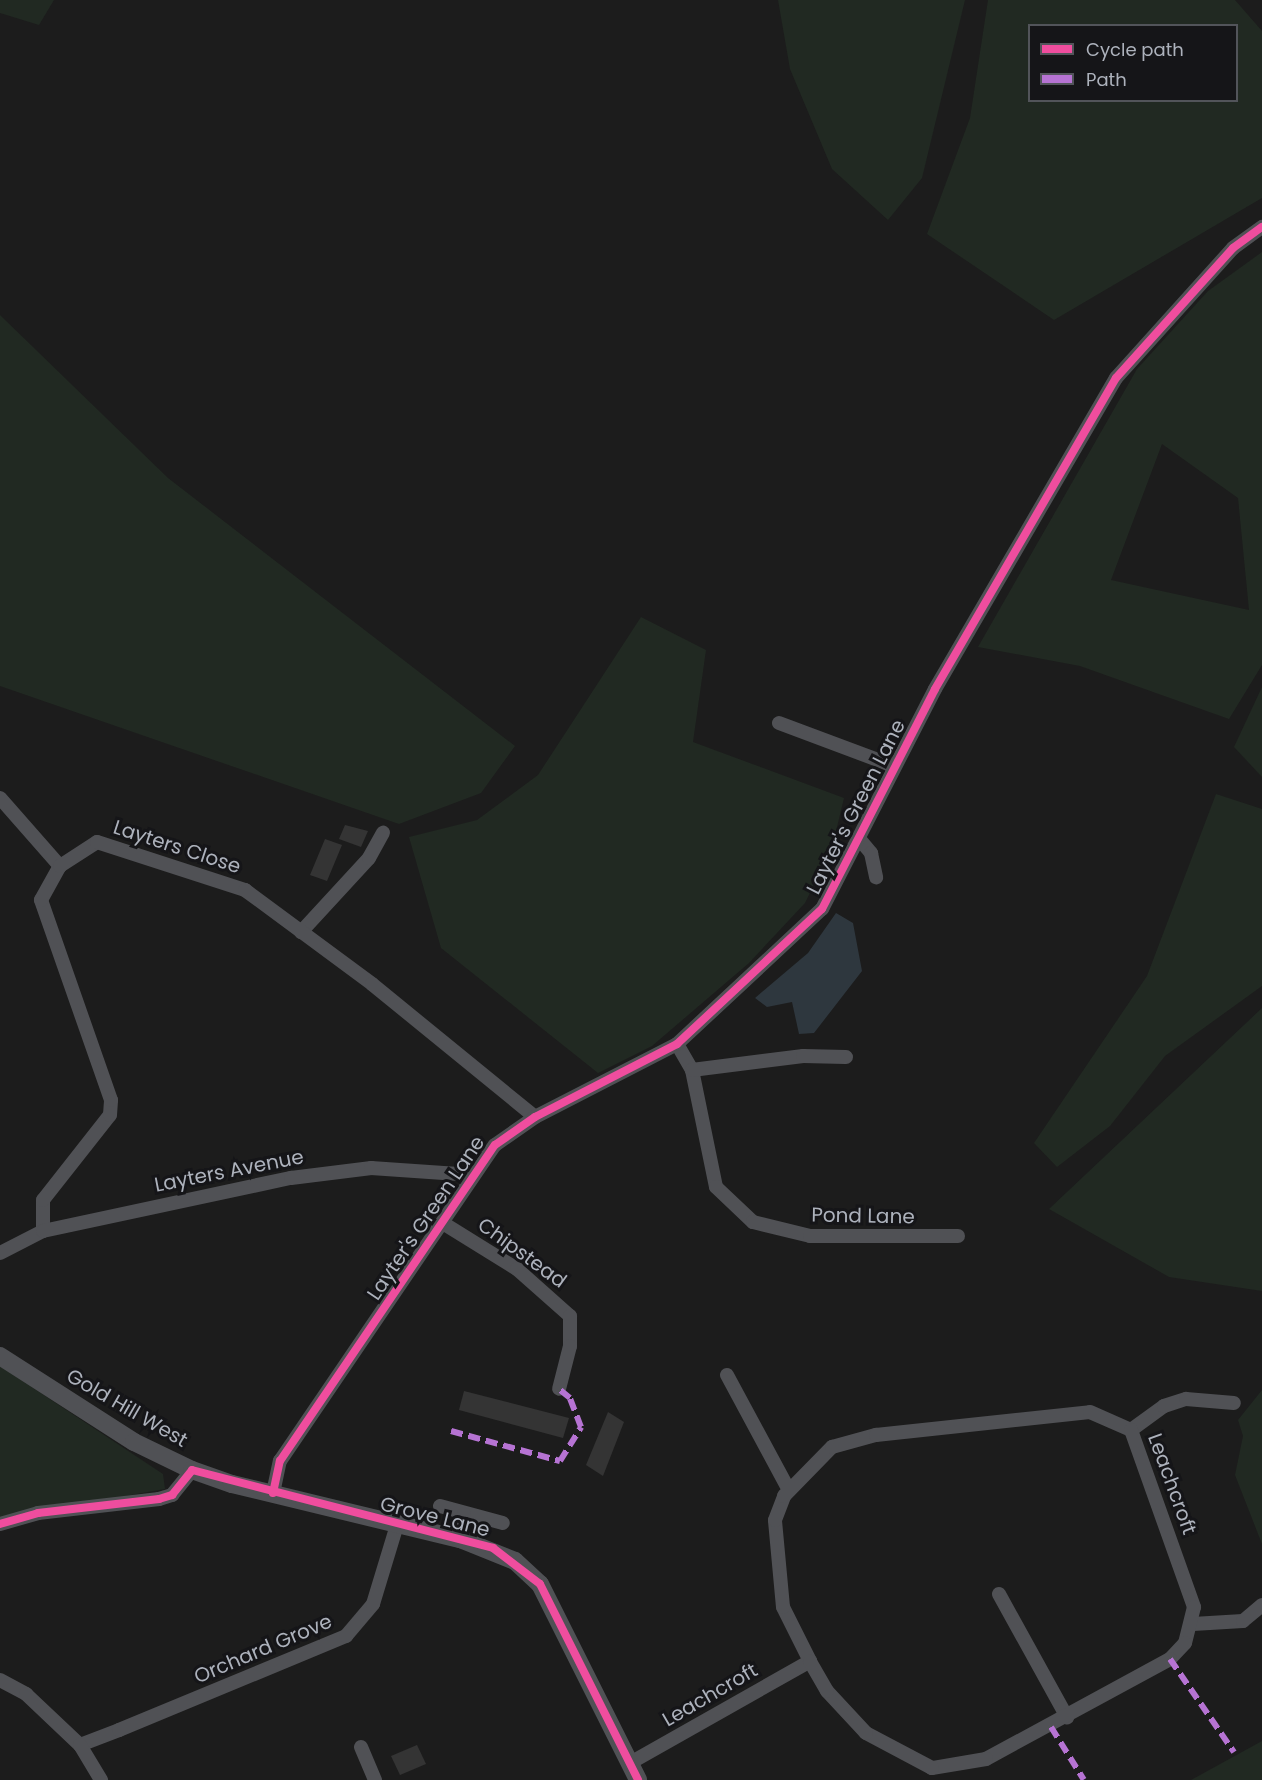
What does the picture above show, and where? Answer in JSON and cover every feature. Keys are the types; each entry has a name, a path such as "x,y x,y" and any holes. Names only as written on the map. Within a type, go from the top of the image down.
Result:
{"street":[{"name":"Layter's Green Lane","path":"273,1493 280,1461 446,1225 473,1175 495,1145 535,1117 676,1044 822,909 861,841 894,766 1116,378 1233,248 1262,227"},
{"path":"778,723 894,766"},
{"path":"0,798 60,866"},
{"path":"301,932 369,858 383,833"},
{"path":"861,841 871,853 876,878"},
{"name":"Layters Close","path":"43,1231 43,1200 100,1133 110,1115 111,1100 41,900 60,866 85,846 111,843 219,877 301,932 535,1117"},
{"name":"Pond Lane","path":"676,1044 692,1070 716,1187 753,1222 810,1236 958,1236"},
{"path":"692,1070 803,1056 846,1057"},
{"name":"Layters Avenue","path":"0,1253 43,1231 338,1170 473,1175"},
{"name":"Chipstead","path":"446,1225 525,1274 570,1316 572,1337 559,1389"},
{"name":"Gold Hill West","path":"0,1356 134,1442 192,1470 273,1493"},
{"path":"727,1375 789,1490"},
{"path":"1131,1430 1164,1406 1186,1399 1234,1403"},
{"name":"Leachcroft","path":"1090,1412 1131,1430 1194,1608 1193,1624 1170,1659 1067,1717 986,1759 932,1768 866,1733 827,1691 810,1661 783,1607 775,1565 775,1520 789,1490 832,1447 876,1435 1090,1412"},
{"path":"0,1524 38,1514 159,1499 177,1490 192,1470"},
{"name":"Grove Lane","path":"273,1493 460,1539 515,1561 540,1584 638,1780"},
{"path":"440,1506 502,1523"},
{"path":"460,1539 464,1514"},
{"name":"Orchard Grove","path":"80,1745 346,1636 373,1604 397,1525"},
{"path":"999,1594 1067,1717"},
{"path":"1193,1624 1243,1621 1262,1605"},
{"name":"Leachcroft","path":"630,1763 810,1661"},
{"path":"0,1680 26,1694 80,1745 101,1780"},
{"path":"362,1747 375,1780"}],"shaded area":[{"path":"0,0 54,0 39,25 0,13"},
{"path":"778,0 965,0 922,178 888,220 832,169 790,69"},
{"path":"988,0 1235,0 1262,31 1262,198 1054,320 927,234 970,118"},
{"path":"1262,252 1262,665 1229,719 1080,666 978,647 1137,369 1208,291","holes":["1162,444 1238,498 1249,610 1111,580"]},
{"path":"0,315 168,478 515,746 481,793 399,824 0,686"},
{"path":"641,617 706,650 693,742 844,798 832,848 805,903 749,963 652,1046 598,1073 441,948 409,837 477,820 538,775"},
{"path":"1262,687 1262,777 1234,747"},
{"path":"1216,794 1262,809 1262,986 1165,1056 1110,1126 1057,1167 1034,1143 1147,976"},
{"path":"836,913 853,923 862,971 814,1033 799,1034 792,1002 767,1007 755,998 808,953"},
{"path":"1262,1008 1262,1291 1169,1277 1049,1209"},
{"path":"0,1366 163,1474 165,1489 0,1518"},
{"path":"1262,1390 1262,1544 1235,1475 1243,1436 1238,1420"},
{"path":"1262,1741 1262,1780 1191,1780"}],"building":[{"path":"345,825 368,831 361,847 339,839"},
{"path":"325,839 342,845 327,881 310,875"},
{"path":"464,1391 569,1418 563,1438 459,1410"},
{"path":"608,1412 624,1422 603,1476 586,1465"},
{"path":"417,1745 426,1764 400,1775 391,1756"}],"marked path":[{"path":"451,1431 560,1461 581,1427 570,1398 559,1389"},
{"path":"1170,1659 1234,1752"},
{"path":"1051,1727 1084,1780"}],"cycle path":[{"path":"273,1493 280,1461 495,1145 535,1117 677,1044 822,909 935,689 1116,378 1233,248 1262,227"},
{"path":"0,1524 38,1513 159,1499 172,1495 192,1470 493,1548 540,1584 638,1780"}]}
